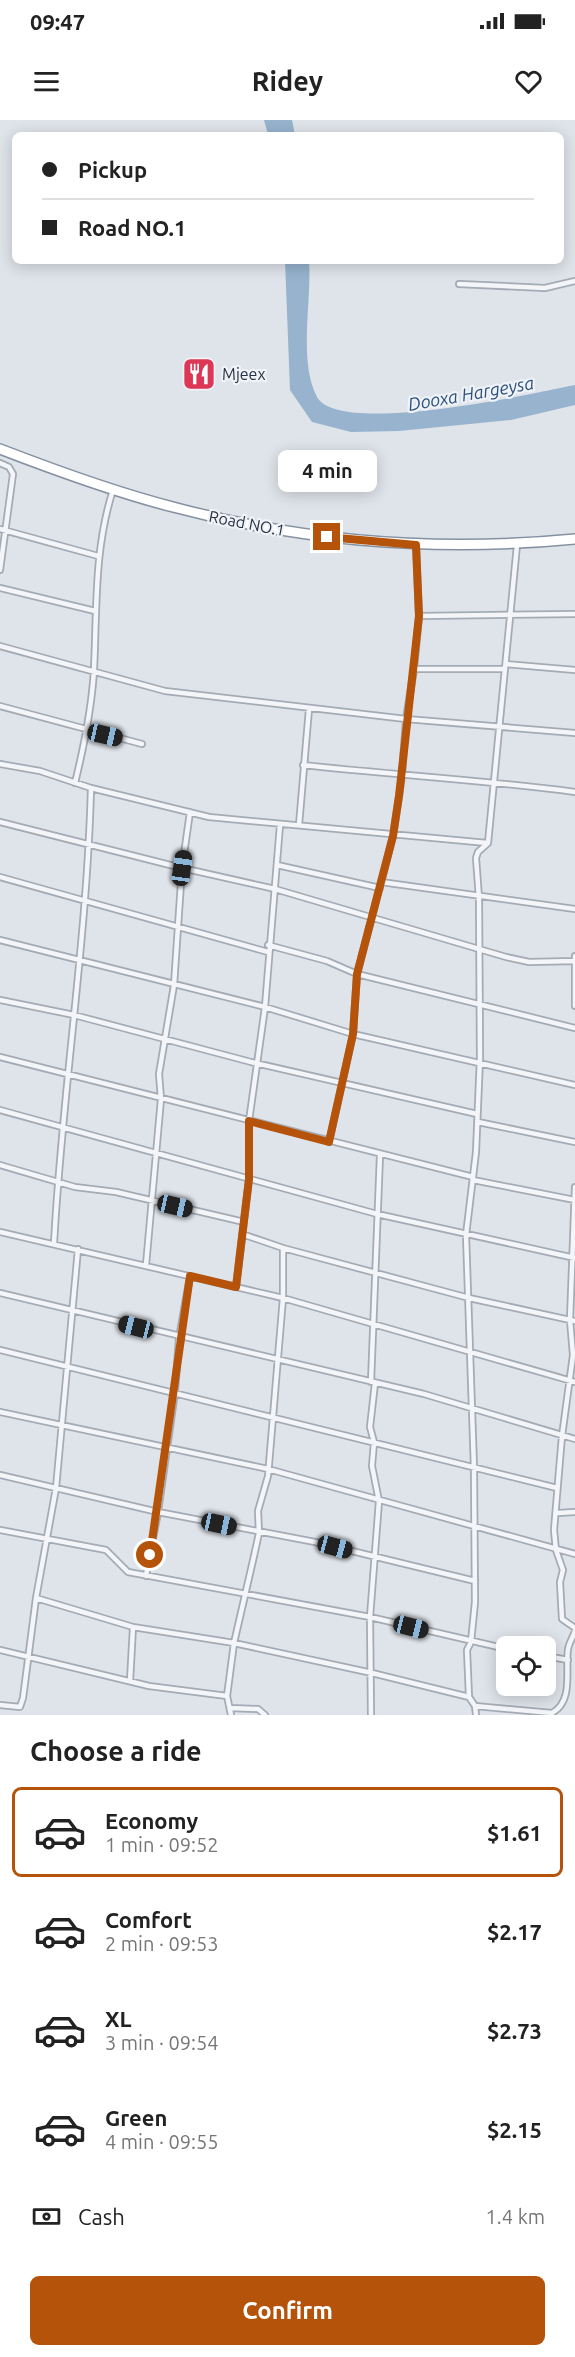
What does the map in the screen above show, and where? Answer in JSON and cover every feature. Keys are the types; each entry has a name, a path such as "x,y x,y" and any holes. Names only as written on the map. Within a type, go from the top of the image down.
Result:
{"highway":[{"name":"Road NO.1","path":"0,449 113,490 173,508 253,525 327,537 416,545 517,545 575,539"}],"street":[{"path":"459,284 545,288 575,281"},
{"path":"0,463 9,467 13,474 3,529 0,570"},
{"path":"75,783 86,730 94,671 98,556 103,521 113,490"},
{"path":"3,529 98,556"},
{"path":"329,1142 353,1034 357,974 393,836 402,776 406,719 419,616 416,545"},
{"path":"476,1715 475,1706 469,1697 467,1650 471,1642 476,1602 471,1352 466,1235 478,1122 479,898 476,858 478,852 488,843 508,614 517,545"},
{"path":"0,588 95,611"},
{"path":"419,616 575,614"},
{"path":"0,646 165,691 406,719 575,733"},
{"path":"414,669 505,666 575,670"},
{"path":"0,706 142,744"},
{"path":"299,825 309,709"},
{"path":"0,764 40,771 91,788 190,812 280,825 488,843"},
{"path":"303,765 402,776 494,781 575,792"},
{"path":"54,1244 62,1125 90,845 91,788"},
{"path":"146,1265 157,1153 159,1074 174,985 182,868 190,812"},
{"path":"0,822 275,889 372,919 529,962 575,961"},
{"path":"236,1287 249,1179 249,1121 259,1064 265,1007 268,945 280,825"},
{"path":"277,865 381,885 575,909"},
{"path":"0,877 268,952"},
{"path":"0,940 265,1007 353,1034 575,1085"},
{"path":"268,945 327,961 357,974 575,1028"},
{"path":"575,956 575,1006"},
{"path":"0,1000 74,1016 163,1041 259,1064 477,1114"},
{"path":"0,1057 67,1072 160,1099 473,1179 575,1200"},
{"path":"0,1110 62,1125 377,1215 573,1257"},
{"path":"478,1122 575,1142"},
{"path":"371,1715 370,1617 379,1501 372,1466 374,1442 370,1427 380,1155"},
{"path":"0,1165 57,1181 244,1222"},
{"path":"475,1706 552,1713 560,1708 565,1700 568,1648 575,1629 562,1619 560,1582 563,1570 556,1550 555,1530 562,1436 572,1382 575,1187"},
{"path":"0,1232 283,1298 572,1382"},
{"path":"242,1234 283,1248 469,1298 573,1321"},
{"path":"231,1715 226,1696 234,1643 259,1533 258,1511 268,1469 283,1298 283,1248"},
{"path":"0,1705 20,1707 36,1598 56,1488 78,1249"},
{"path":"146,1576 158,1512 175,1392 179,1338 190,1276"},
{"path":"0,1293 179,1338 276,1358 424,1394 575,1439"},
{"path":"0,1350 557,1488"},
{"path":"0,1412 268,1469 575,1554"},
{"path":"0,1475 158,1512 315,1542 475,1581"},
{"path":"558,1513 575,1512"},
{"path":"0,1530 106,1551 122,1568 146,1576 245,1592 370,1617 496,1647"},
{"path":"36,1598 133,1626 234,1643 372,1672 469,1697"},
{"path":"130,1681 133,1626"},
{"path":"0,1650 159,1688 226,1696"},
{"path":"556,1658 568,1660"},
{"path":"230,1708 258,1709 266,1715"}],"water":[{"path":"264,120 292,120 294,132 267,132"},
{"path":"285,264 309,264 308,366 317,397 333,408 361,413 398,413 482,403 575,385 575,405 511,420 399,431 351,432 312,422 290,390"}],"place":[{"name":"Mjeex","path":"199,374"}],"route":[{"path":"150,1555 175,1392 179,1338 190,1276 236,1287 249,1179 249,1121 329,1142 353,1034 357,974 393,836 402,776 406,719 419,616 416,545 327,537"}],"water label":[{"name":"Dooxa Hargeysa","path":"471,394"}]}
